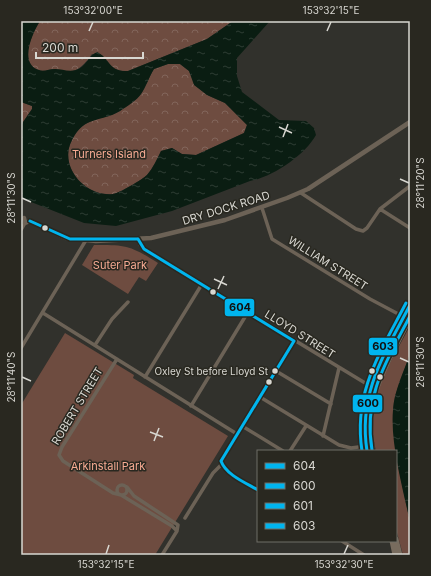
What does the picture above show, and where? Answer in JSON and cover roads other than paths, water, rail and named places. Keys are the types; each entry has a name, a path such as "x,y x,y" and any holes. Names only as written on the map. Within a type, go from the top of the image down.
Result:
{"main road":[{"path":"366,449 364,408 372,388 407,317 410,305"},
{"path":"372,388 370,420 373,450"},
{"path":"392,542 395,555"},
{"path":"397,542 400,555"}],"street":[{"name":"DRY DOCK ROAD","path":"25,220 64,238 86,240 138,239 225,220 301,193 410,122"},
{"path":"301,193 360,230 366,228 380,209 410,186"},
{"name":"WILLIAM STREET","path":"262,208 272,239 370,299 407,317"},
{"path":"380,209 410,228"},
{"path":"21,230 25,220"},
{"name":"LLOYD STREET","path":"138,239 142,247 372,388"},
{"path":"21,348 86,240"},
{"path":"144,377 202,284"},
{"path":"95,345 112,319 128,302"},
{"path":"191,406 248,312"},
{"path":"43,313 237,434"},
{"path":"185,518 213,474 221,465 222,459 294,341"},
{"name":"ROBERT STREET","path":"117,359 59,453 63,461 114,493 121,495 172,526 177,531"},
{"path":"323,436 339,368"},
{"path":"276,371 331,404"},
{"path":"260,397 339,445 366,449"},
{"path":"242,426 281,450"},
{"path":"291,450 306,426"},
{"path":"339,445 339,450"},
{"path":"221,465 226,470 257,489"},
{"path":"106,487 112,488 124,485 136,498 176,522 178,526 177,531 162,555"},
{"path":"120,486 117,490 121,495 126,494 127,488"},
{"path":"349,543 364,555"}],"water":[{"path":"21,21 40,21 31,40 28,55 29,61 33,67 39,70 43,71 55,69 73,71 79,69 91,56 97,52 102,55 113,67 122,71 128,71 207,39 233,21 270,21 237,58 237,76 242,92 279,120 306,121 314,128 316,135 311,143 288,164 259,179 250,181 172,211 116,226 84,223 21,198 21,125 32,109 32,106 21,102","holes":["168,64 180,64 189,71 194,85 207,95 225,103 247,125 244,133 196,155 182,154 172,148 161,151 147,175 141,180 113,194 103,194 84,185 71,169 69,160 69,150 72,140 77,132 88,123 113,115 134,101 143,91 154,69"]},
{"path":"410,354 410,522 397,461 397,450 395,450 393,437 393,410 395,396"}],"place":[{"name":"Oxley St before Lloyd St","path":"275,371"}],"park label":[{"name":"Turners Island","path":"109,154"},
{"name":"Suter Park","path":"120,265"},
{"name":"Arkinstall Park","path":"108,466"}]}
